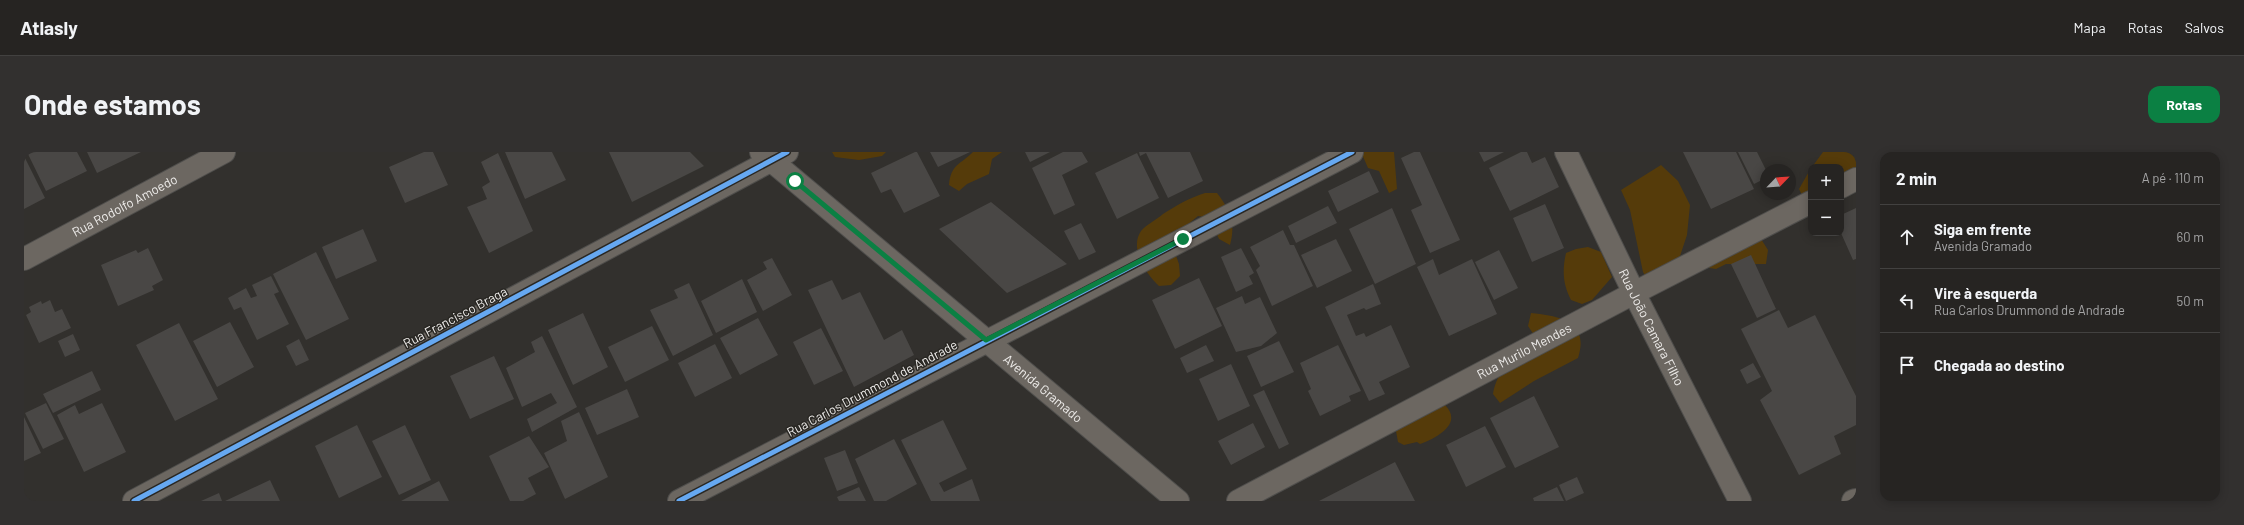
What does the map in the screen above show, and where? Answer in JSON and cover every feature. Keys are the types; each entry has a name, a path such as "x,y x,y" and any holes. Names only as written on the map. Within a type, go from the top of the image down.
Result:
{"street":[{"name":"Rua Rodolfo Amoedo","path":"24,259 224,152"},
{"name":"Rua Carlos Drummond de Andrade","path":"679,501 986,340 1352,152"},
{"name":"Rua João Camara Filho","path":"1566,152 1634,293 1740,501"},
{"name":"Avenida Gramado","path":"773,155 986,340 1178,501"},
{"name":"Rua Francisco Braga","path":"134,501 773,155"},
{"path":"1844,186 1856,180"},
{"name":"Rua Murilo Mendes","path":"1238,501 1808,204"}],"shaded area":[{"path":"832,152 886,152 882,156 859,160 835,157"},
{"path":"973,152 1002,152 992,159 989,174 967,184 959,191 949,185 950,178 954,169"},
{"path":"1361,152 1394,152 1397,189 1389,193 1379,171 1368,168"},
{"path":"1823,152 1856,152 1856,174 1844,184 1844,164 1814,164"},
{"path":"1661,165 1678,181 1690,205 1687,235 1679,259 1649,283 1643,272 1630,210 1621,190"},
{"path":"1808,173 1808,198 1804,199 1799,189"},
{"path":"1205,193 1217,193 1231,217 1232,237 1230,245 1219,239 1210,218 1198,216 1170,239 1179,264 1180,276 1171,285 1159,286 1144,268 1138,253 1137,245 1141,231 1163,214 1188,199"},
{"path":"1761,239 1768,250 1766,264 1726,264 1716,269 1703,267"},
{"path":"1588,247 1601,252 1612,277 1592,300 1582,304 1571,300 1566,288 1564,266 1566,253 1576,249"},
{"path":"1531,313 1561,319 1570,323 1576,328 1580,336 1581,346 1578,358 1534,381 1500,403 1493,394 1495,385 1503,369 1534,335 1528,326"},
{"path":"1439,405 1445,405 1450,412 1451,418 1445,430 1420,444 1417,442 1404,445 1398,442 1396,431 1400,426"}],"building":[{"path":"27,152 77,152 87,171 46,191"},
{"path":"87,152 141,152 97,173"},
{"path":"424,152 433,152 448,185 405,203 389,167"},
{"path":"505,152 552,152 566,180 525,199"},
{"path":"609,152 690,152 704,166 632,202"},
{"path":"917,152 940,196 904,213 891,189 881,193 871,173"},
{"path":"930,152 970,152 938,167"},
{"path":"1025,152 1050,152 1030,162"},
{"path":"1063,152 1082,152 1088,162 1062,175 1075,205 1054,215 1032,168"},
{"path":"1139,152 1190,152 1203,181 1168,198 1146,153 1140,156"},
{"path":"1414,152 1420,152 1460,240 1430,253 1411,210 1422,205 1401,158"},
{"path":"1479,152 1504,152 1484,162"},
{"path":"1521,152 1527,152 1532,163 1545,157 1559,187 1510,211 1489,168"},
{"path":"1683,152 1736,152 1754,189 1711,209"},
{"path":"1738,152 1757,152 1763,164 1760,164 1760,181 1754,184"},
{"path":"498,153 533,231 489,253 467,207 487,199 482,187 490,182 481,162"},
{"path":"1137,153 1159,198 1117,219 1095,173"},
{"path":"24,156 45,198 24,209"},
{"path":"1369,171 1379,192 1338,212 1328,191"},
{"path":"991,202 1067,264 1007,293 939,229"},
{"path":"1545,204 1564,248 1532,262 1513,218"},
{"path":"1328,206 1337,223 1296,243 1288,226"},
{"path":"1392,208 1416,264 1375,284 1349,229"},
{"path":"1856,208 1856,259 1853,260 1842,236 1844,236 1844,214"},
{"path":"1081,223 1096,252 1079,260 1064,231"},
{"path":"363,229 377,261 336,279 322,247"},
{"path":"1283,230 1290,245 1294,245 1313,286 1272,306 1256,270 1260,266 1250,247"},
{"path":"1336,239 1352,271 1317,288 1301,255"},
{"path":"148,248 163,280 152,286 154,290 118,306 101,265 136,250 138,253"},
{"path":"1241,248 1254,273 1249,276 1253,284 1236,292 1221,257"},
{"path":"1499,250 1518,288 1494,300 1475,262"},
{"path":"316,252 349,319 306,340 273,274"},
{"path":"1751,255 1776,309 1757,318 1731,264"},
{"path":"772,258 792,295 763,311 747,280 767,269 763,262"},
{"path":"1433,259 1439,275 1472,259 1497,314 1449,336 1417,267"},
{"path":"271,276 279,292 274,294 289,324 257,340 241,307 234,310 228,298 246,288 251,298 257,296 252,285"},
{"path":"1199,278 1222,326 1175,349 1152,300"},
{"path":"742,279 757,312 716,333 701,301"},
{"path":"832,280 842,300 860,292 884,340 902,330 914,355 854,387 808,290"},
{"path":"689,283 713,335 673,356 650,310 678,298 674,290"},
{"path":"1373,284 1381,304 1366,310 1364,308 1347,315 1356,336 1364,333 1366,337 1391,325 1410,367 1379,382 1385,394 1369,401 1325,307"},
{"path":"1242,296 1245,304 1260,297 1277,333 1261,346 1236,352 1216,308"},
{"path":"50,300 55,312 62,309 71,328 39,343 26,315 31,312 29,307 41,301 42,304"},
{"path":"1779,310 1788,328 1815,315 1856,396 1856,425 1834,436 1841,454 1799,475 1760,400 1772,391 1741,329"},
{"path":"583,313 608,367 573,385 548,330"},
{"path":"758,318 778,355 740,375 720,338"},
{"path":"230,322 254,367 217,387 193,341"},
{"path":"179,323 218,399 175,421 136,345"},
{"path":"652,326 669,360 625,382 608,347"},
{"path":"821,328 843,371 814,385 793,342"},
{"path":"73,334 80,350 65,357 58,341"},
{"path":"542,336 577,407 532,432 527,419 557,403 551,393 522,407 506,368 535,352 531,342"},
{"path":"299,339 309,360 296,366 286,346"},
{"path":"1279,341 1294,372 1261,387 1247,356"},
{"path":"715,344 732,378 695,397 678,363"},
{"path":"1206,345 1214,361 1187,373 1180,358"},
{"path":"1338,345 1361,391 1349,396 1351,401 1320,416 1308,391 1311,389 1300,363"},
{"path":"494,356 514,399 470,419 450,376"},
{"path":"1753,363 1761,377 1747,384 1740,370"},
{"path":"1231,364 1250,406 1218,421 1199,379"},
{"path":"92,371 101,390 53,413 43,394"},
{"path":"627,389 639,417 597,435 585,408"},
{"path":"1264,390 1289,444 1279,449 1253,395"},
{"path":"1534,396 1559,447 1515,468 1490,418"},
{"path":"46,403 64,439 43,449 25,413"},
{"path":"102,403 126,452 84,472 57,415 75,405 79,414"},
{"path":"579,412 608,477 565,499 544,453 567,441 561,421"},
{"path":"24,417 41,453 24,461"},
{"path":"943,420 967,469 939,483 944,492 972,479 980,501 931,501 901,440"},
{"path":"1253,423 1265,447 1231,465 1218,441"},
{"path":"357,425 382,477 339,498 315,446"},
{"path":"405,425 431,480 399,495 372,441"},
{"path":"1485,426 1506,467 1466,487 1446,445"},
{"path":"529,436 549,467 528,478 536,494 523,501 510,501 489,456"},
{"path":"894,439 917,484 886,501 874,501 855,459"},
{"path":"845,450 858,483 837,491 824,458"},
{"path":"1395,462 1415,501 1319,501"},
{"path":"1577,477 1584,493 1566,501 1559,485"},
{"path":"270,480 280,501 225,501"},
{"path":"439,481 449,501 401,501"},
{"path":"859,487 866,501 839,501 837,497"},
{"path":"1557,487 1564,501 1534,501 1533,498"},
{"path":"219,493 222,501 201,501"}],"cycle path":[{"path":"134,501 787,152"},
{"path":"679,501 1352,152"}],"route":[{"path":"795,181 986,340 1183,239"}]}
